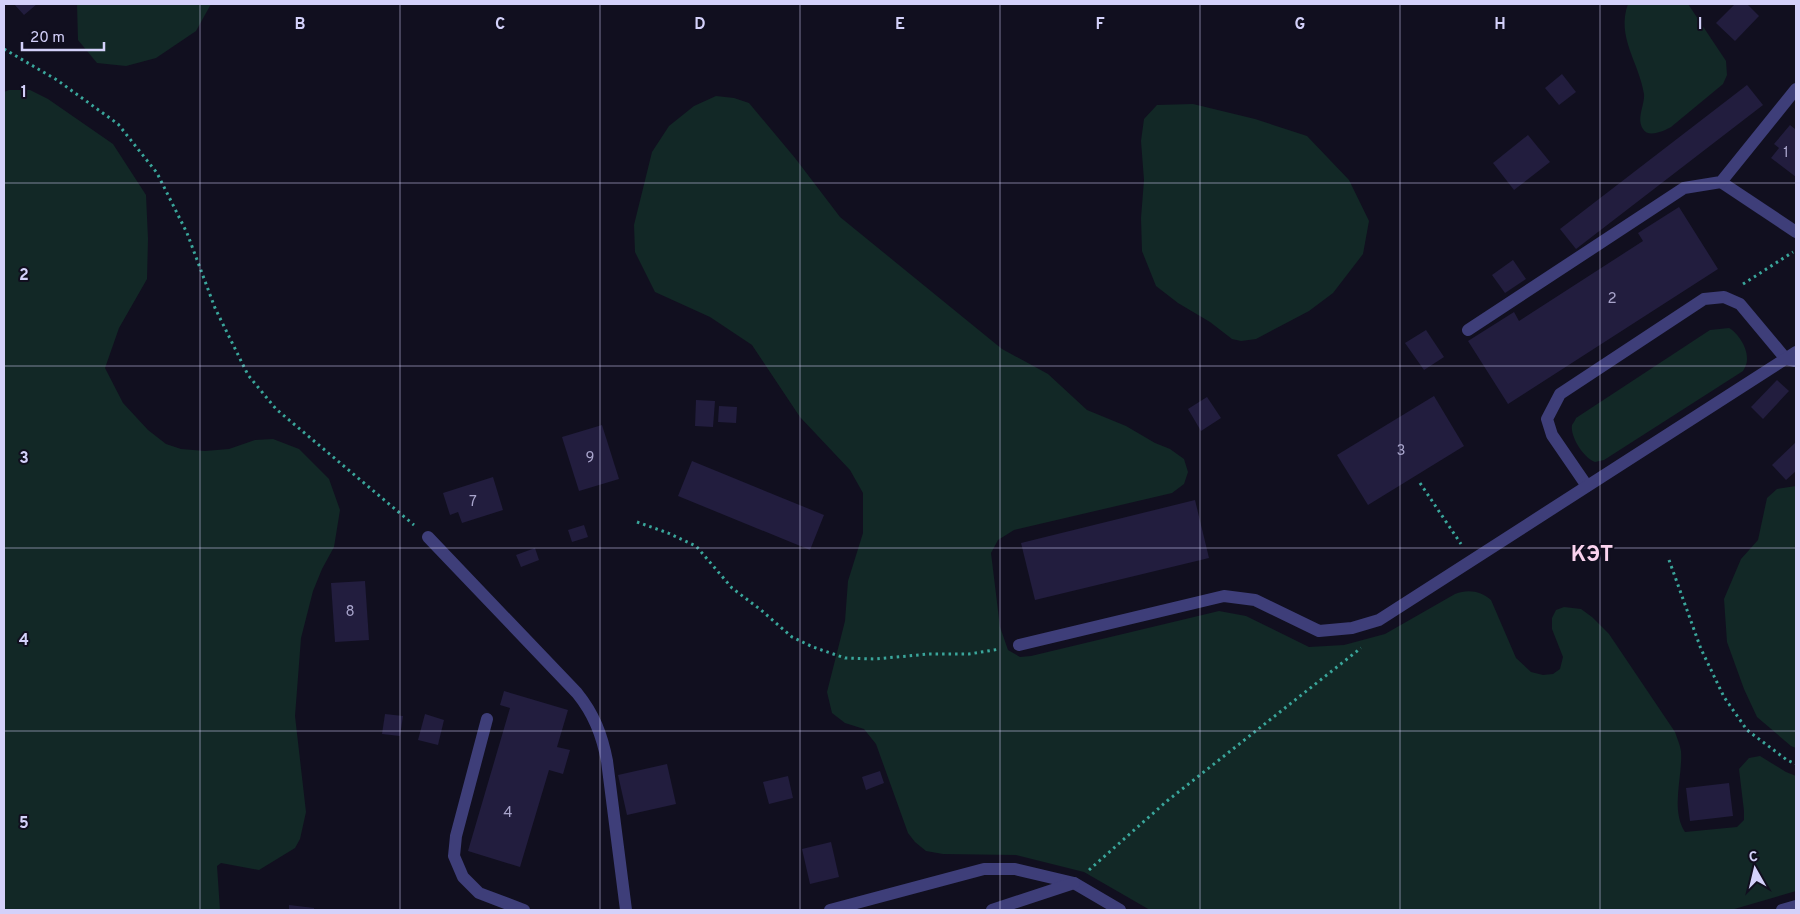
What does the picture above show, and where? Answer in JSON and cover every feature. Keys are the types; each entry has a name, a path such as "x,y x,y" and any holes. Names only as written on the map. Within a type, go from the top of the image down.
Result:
{"street":[{"path":"1468,330 1684,188 1720,182 1796,89"},
{"path":"1720,182 1796,232"},
{"path":"1019,645 1224,596 1255,600 1319,631 1352,628 1379,620 1587,486 1793,357 1740,304 1724,297 1704,299 1560,394 1547,419 1552,434 1587,486"},
{"path":"428,537 589,708 603,740 607,761 626,910"},
{"path":"488,719 456,836 454,856 463,877 479,893 524,910"},
{"path":"830,910 984,869 1015,870 1074,884 1120,910"},
{"path":"992,910 1074,884"},
{"path":"1782,910 1796,906"}],"path":[{"path":"4,49 57,80 118,124 157,174 187,234 216,308 248,375 276,409 428,537"},
{"path":"1724,297 1796,249"},
{"path":"1420,483 1473,560"},
{"path":"637,522 696,546 732,588 792,637 813,647 845,658 969,654 1019,645"},
{"path":"1669,560 1701,649 1724,697 1747,730 1787,760 1796,764"},
{"path":"1074,884 1167,801 1365,645 1379,620"}],"green space":[{"path":"77,4 211,4 196,31 156,58 126,66 97,63 78,40"},
{"path":"1628,4 1688,4 1726,61 1727,75 1723,84 1671,127 1656,133 1645,132 1641,125 1644,94 1626,39 1625,16"},
{"path":"9,90 30,90 48,99 113,144 146,195 147,279 119,328 105,368 123,403 148,430 166,444 181,449 205,451 229,449 255,440 273,439 299,449 329,479 340,510 334,547 313,591 301,638 295,716 306,812 300,839 295,848 259,870 221,863 217,866 220,910 4,910 4,92"},
{"path":"716,96 734,98 749,103 795,158 840,217 1002,349 1048,374 1087,410 1126,426 1155,443 1170,449 1184,459 1188,472 1184,484 1172,493 1014,530 998,540 991,553 1000,627 1008,650 1020,657 1031,656 1219,611 1246,616 1309,647 1344,645 1385,634 1455,594 1469,591 1479,593 1491,600 1516,658 1531,672 1543,675 1553,674 1560,669 1563,657 1552,629 1552,618 1556,610 1564,607 1581,609 1609,634 1675,732 1681,751 1678,813 1685,832 1737,827 1744,820 1739,769 1749,758 1760,756 1796,776 1796,891 1731,910 1150,910 1084,872 1016,855 943,854 926,851 908,833 876,744 864,729 845,723 832,713 827,692 845,621 848,581 863,533 863,493 850,470 800,417 752,345 710,317 655,292 635,252 634,225 652,152 669,126 694,106"},
{"path":"1193,104 1255,119 1307,136 1349,180 1369,221 1363,254 1333,293 1309,311 1256,339 1241,341 1232,339 1210,322 1178,303 1156,286 1142,251 1141,218 1144,180 1141,141 1144,119 1157,105"},
{"path":"1729,328 1739,337 1746,351 1747,361 1743,371 1604,460 1595,462 1582,452 1575,441 1572,430 1572,425 1576,418 1710,330"},
{"path":"1796,486 1796,748 1791,746 1757,717 1744,689 1727,642 1724,599 1741,559 1758,540 1767,498 1777,489"}],"building":[{"path":"14,4 37,4 24,15"},
{"path":"1735,4 1747,4 1759,16 1735,41 1716,23"},
{"path":"1562,74 1576,92 1559,105 1545,88"},
{"path":"1747,85 1763,105 1576,249 1560,229"},
{"path":"1790,125 1796,128 1796,177 1771,158 1779,148 1774,144"},
{"path":"1528,135 1550,162 1514,190 1493,163"},
{"path":"1679,207 1718,269 1508,404 1468,341 1514,312 1519,321 1643,241 1638,233"},
{"path":"1513,260 1526,279 1505,293 1492,275"},
{"path":"1426,330 1444,357 1424,370 1405,343"},
{"path":"1777,380 1789,391 1763,419 1751,407"},
{"path":"1434,396 1464,446 1368,505 1337,455"},
{"path":"1207,397 1221,418 1201,431 1188,409"},
{"path":"696,400 715,401 713,427 695,426"},
{"path":"719,406 737,407 736,423 718,422"},
{"path":"602,425 619,479 579,491 562,437"},
{"path":"1796,442 1796,471 1786,480 1772,465"},
{"path":"692,461 824,515 810,550 678,496"},
{"path":"493,477 503,510 462,523 458,512 450,515 443,493"},
{"path":"1195,500 1209,558 1035,600 1021,543"},
{"path":"584,525 588,537 572,542 568,530"},
{"path":"535,548 539,560 521,567 516,555"},
{"path":"365,581 369,640 335,642 331,583"},
{"path":"504,691 568,710 557,747 570,750 563,774 549,770 520,867 468,851 510,708 500,705"},
{"path":"385,714 403,716 400,736 382,734"},
{"path":"425,714 444,720 438,745 418,740"},
{"path":"667,764 676,804 627,815 618,775"},
{"path":"880,771 884,783 866,790 862,777"},
{"path":"788,776 793,798 769,804 763,782"},
{"path":"1729,783 1733,816 1690,821 1686,788"},
{"path":"831,842 839,877 810,884 802,849"},
{"path":"289,905 314,908 314,910 289,910"}],"district":[{"name":"КЭТ","path":"1592,555"}]}
